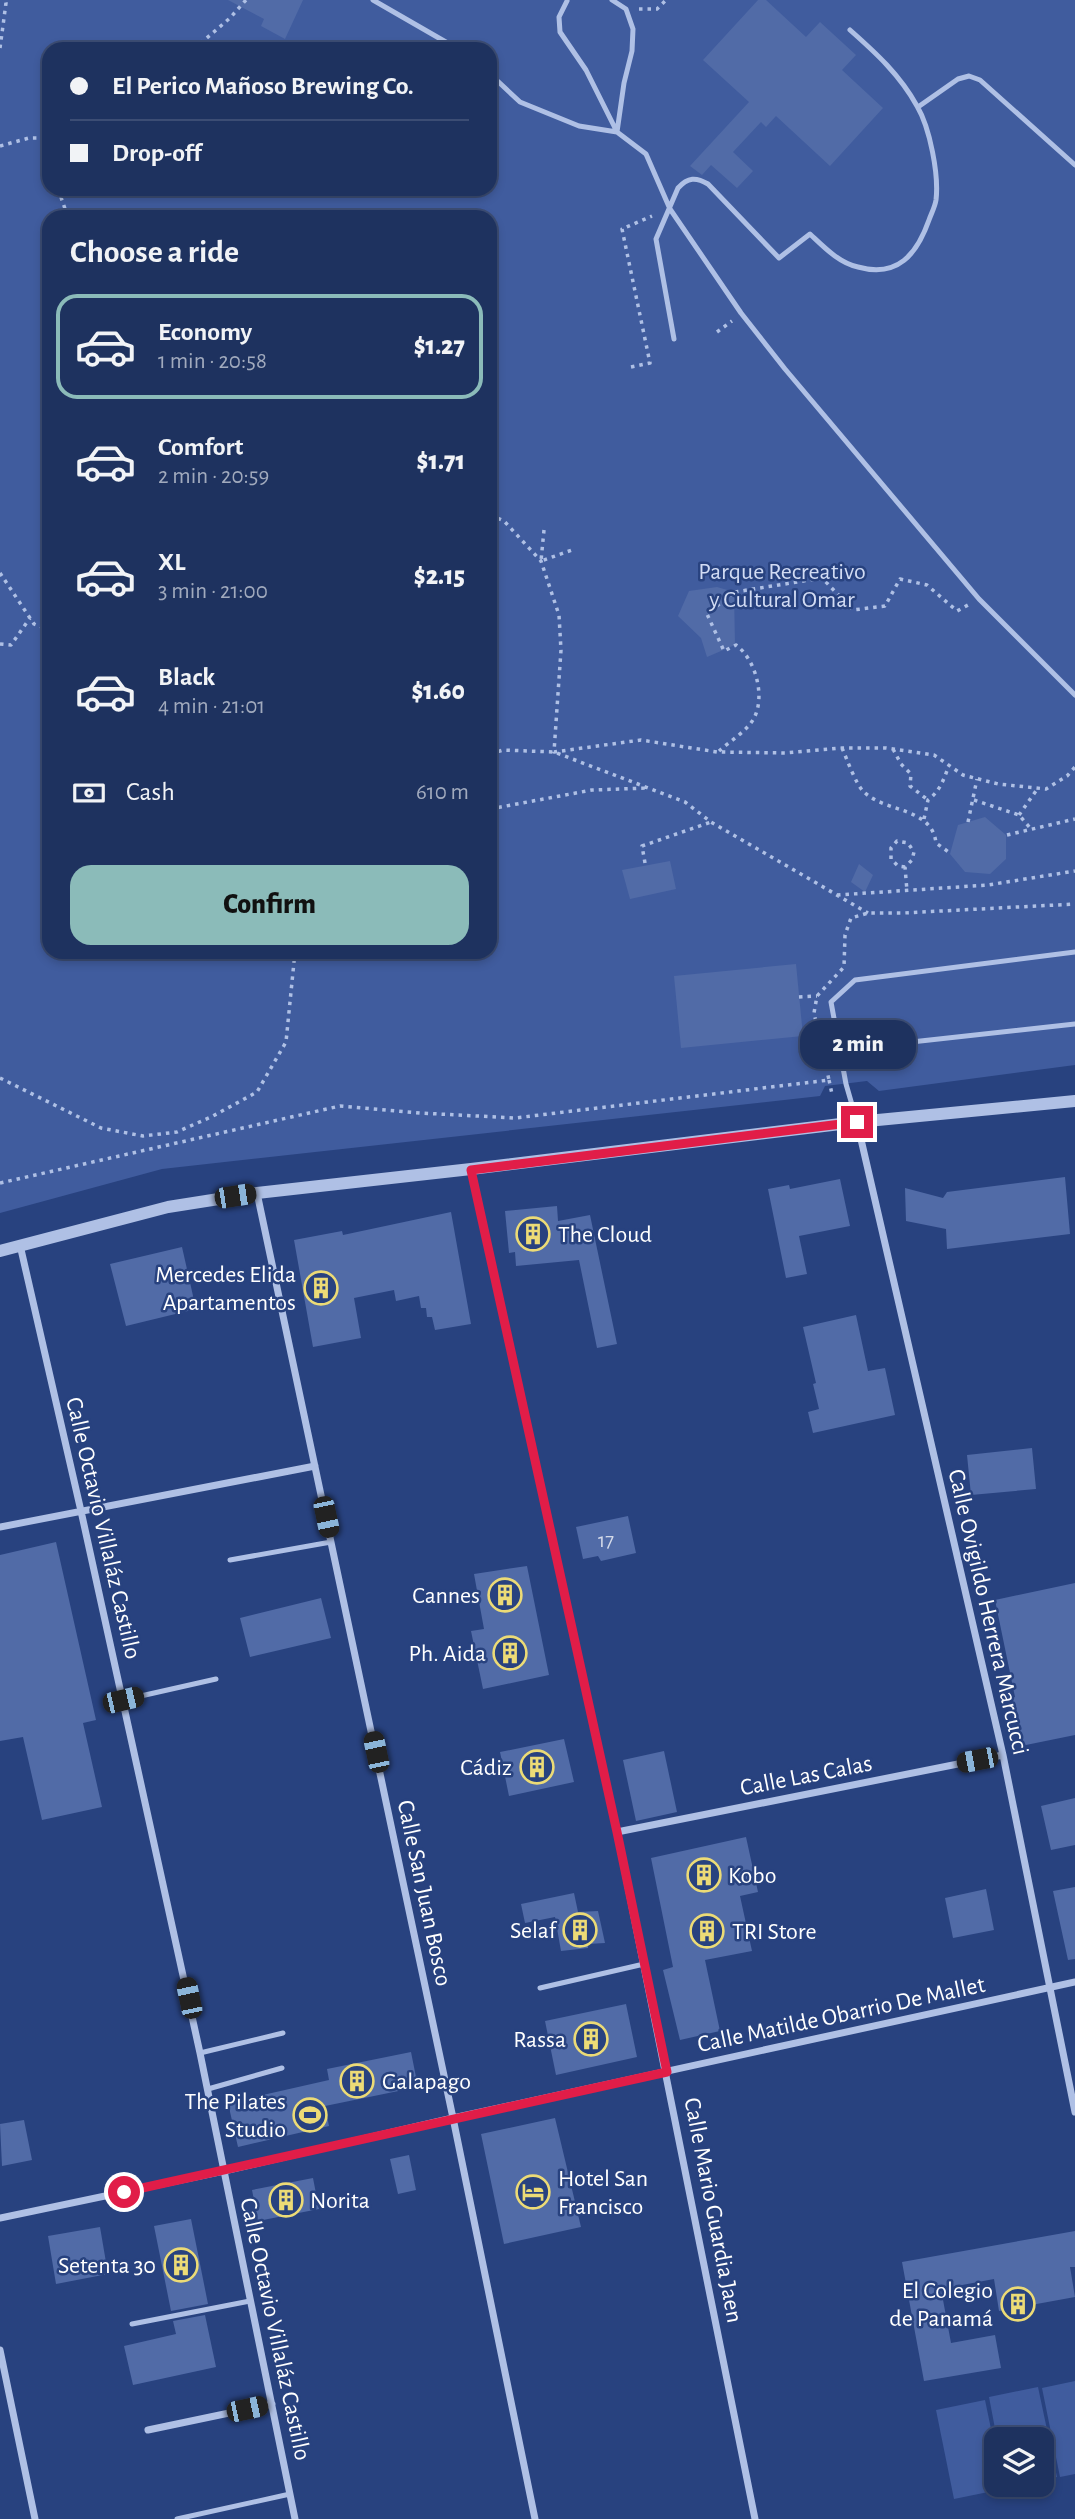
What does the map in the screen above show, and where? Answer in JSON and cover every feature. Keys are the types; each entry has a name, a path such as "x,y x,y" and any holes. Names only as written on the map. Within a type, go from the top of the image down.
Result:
{"street":[{"path":"0,1251 169,1207 257,1193 471,1170 857,1122 1075,1101"},
{"name":"Calle Ovigildo Herrera Marcucci","path":"857,1122 1003,1755 1075,2112"},
{"name":"Calle Mario Guardia Jaen","path":"471,1170 617,1832 755,2519"},
{"name":"Calle San Juan Bosco","path":"257,1193 535,2519"},
{"name":"Calle Octavio Villaláz Castillo","path":"20,1245 208,2089 295,2519"},
{"path":"0,1527 315,1466"},
{"name":"Calle Las Calas","path":"617,1832 1003,1755"},
{"name":"Calle Matilde Obarrio De Mallet","path":"0,2218 224,2171 1075,1982"},
{"path":"0,2350 35,2519"},
{"path":"148,2430 272,2404"}],"lane":[{"path":"373,0 386,3 447,42"},
{"path":"612,0 626,9 633,29 632,51 617,132"},
{"path":"567,1 559,17 560,32 586,70 617,132 646,154 670,209 741,313 979,599 1075,695"},
{"path":"674,339 656,239 678,188 684,181 699,179 708,184 779,258 810,234 835,256 858,267 887,269 906,260 920,244 936,200 932,146 918,107 890,67 850,30"},
{"path":"918,107 958,79 969,76 980,80 1075,164"},
{"path":"497,81 520,102 579,126 617,132"},
{"path":"857,1122 839,1050 831,1002 855,980 1075,952"},
{"path":"839,1050 1075,1024"},
{"path":"230,1560 331,1542"},
{"path":"123,1700 216,1679"},
{"path":"540,1988 644,1964"},
{"path":"200,2053 283,2033"},
{"path":"208,2089 282,2068"},
{"path":"132,2324 250,2301"},
{"path":"177,2519 290,2494"}],"path":[{"path":"0,48 5,0"},
{"path":"202,42 246,0"},
{"path":"626,9 657,9 667,0"},
{"path":"0,146 29,138 42,138"},
{"path":"631,367 650,363 622,229 670,209"},
{"path":"717,332 741,313"},
{"path":"497,518 504,521 541,561"},
{"path":"544,530 541,561 559,615 561,650 554,752"},
{"path":"541,561 572,550"},
{"path":"0,573 33,624 42,627"},
{"path":"717,752 750,724 755,717 759,698 751,661 745,651 736,645 724,651 707,614 735,592 822,578 853,610 885,606 900,579 927,585 957,611 979,599"},
{"path":"0,644 11,645 30,618"},
{"path":"497,752 554,752 641,740 717,752 893,749 934,755 963,775 978,779 1046,789 1067,776 1075,767"},
{"path":"842,748 863,792 887,806 924,819 934,831 936,843 950,853"},
{"path":"893,749 901,764 911,774 910,786 928,800"},
{"path":"554,752 685,802 711,821 868,913"},
{"path":"924,819 928,800 942,784 949,765"},
{"path":"968,821 978,779"},
{"path":"497,808 592,790 651,787"},
{"path":"1019,815 1039,787"},
{"path":"974,800 1019,815 1031,829"},
{"path":"1007,835 1075,819"},
{"path":"645,863 642,846 711,821"},
{"path":"905,867 896,865 891,859 891,848 897,841 905,841 913,849 913,858 905,867 906,891"},
{"path":"836,895 988,885 1075,871"},
{"path":"832,1094 814,1013 817,996 844,967 845,936 851,918 868,913 1075,904"},
{"path":"0,1078 101,1128 143,1136 177,1132 257,1092 286,1042 294,959"},
{"path":"799,997 817,996"},
{"path":"0,1183 340,1106 420,1114 515,1118 829,1080"}],"green space":[{"name":"Parque Recreativo y Cultural Omar","path":"0,0 1075,0 1075,1065 879,1091 867,1081 825,1086 820,1096 162,1169 0,1213"},
{"path":"1075,2381 1075,2474 1060,2477 1054,2447 1054,2427 1050,2427 1042,2388"},
{"path":"1038,2387 1046,2427 995,2427 989,2397"},
{"path":"985,2400 991,2427 984,2427 984,2493 954,2499 936,2410"}],"building":[{"path":"228,0 303,0 285,39 261,26 264,19"},
{"path":"758,0 766,0 806,37 820,22 856,55 842,70 883,108 830,166 776,116 766,127 761,122 733,152 753,171 737,188 711,165 702,175 690,166 749,102 703,60"},
{"path":"717,587 734,592 735,645 707,657 701,638 678,616 689,591"},
{"path":"985,817 1006,835 1006,859 990,874 965,872 950,854 958,825"},
{"path":"670,861 676,889 630,899 622,870"},
{"path":"859,864 873,875 865,892 851,882"},
{"path":"796,964 803,1036 681,1048 674,976"},
{"path":"1065,1177 1070,1234 947,1249 946,1229 906,1221 905,1188 943,1198 947,1192"},
{"path":"840,1179 850,1226 799,1236 807,1274 786,1278 768,1189 789,1185 790,1189"},
{"path":"557,1206 558,1221 590,1215 617,1344 597,1348 579,1260 516,1266 515,1252 509,1253 505,1211"},
{"path":"451,1212 471,1324 435,1330 432,1317 427,1317 426,1308 421,1308 419,1296 396,1301 394,1290 354,1298 361,1338 313,1347 294,1240 342,1231 343,1235"},
{"path":"182,1247 196,1309 126,1326 110,1264"},
{"path":"856,1315 868,1371 885,1368 895,1415 813,1433 808,1412 819,1409 803,1327"},
{"path":"1032,1448 1036,1489 971,1495 967,1455"},
{"path":"628,1516 636,1553 601,1561 598,1556 583,1559 576,1527"},
{"path":"56,1542 96,1720 83,1723 102,1807 42,1820 23,1737 0,1741 0,1555"},
{"path":"527,1566 549,1675 483,1689 471,1631 484,1629 474,1574"},
{"path":"1075,1583 1075,1735 1021,1746 1011,1698 1015,1697 995,1600"},
{"path":"321,1598 331,1638 250,1657 240,1618"},
{"name":"Cádiz","path":"564,1739 574,1782 509,1796 500,1752"},
{"path":"664,1751 677,1812 636,1821 623,1760"},
{"path":"1075,1798 1075,1845 1051,1850 1041,1806"},
{"path":"746,1837 758,1892 740,1896 752,1951 705,1960 720,2031 680,2040 663,1970 673,1967 651,1858"},
{"path":"1075,1887 1075,1959 1068,1960 1053,1891"},
{"path":"986,1889 994,1930 953,1938 945,1898"},
{"path":"574,1893 578,1912 598,1911 605,1943 561,1951 555,1917 525,1923 521,1904"},
{"name":"Rassa","path":"626,2004 637,2057 556,2075 545,2021"},
{"path":"411,2052 418,2087 325,2106 329,2126 238,2147 228,2103 329,2080 327,2069"},
{"name":"Hotel San Francisco","path":"555,2118 581,2227 504,2244 481,2134"},
{"path":"24,2120 32,2160 2,2166 0,2124"},
{"path":"409,2155 416,2190 398,2194 390,2159"},
{"name":"Norita","path":"313,2178 319,2209 258,2221 252,2190"},
{"name":"Setenta 30","path":"191,2219 208,2304 171,2311 154,2226"},
{"path":"100,2227 108,2274 56,2284 48,2236"},
{"name":"El Colegio de Panamá","path":"1075,2231 1075,2267 1070,2267 1075,2297 999,2311 994,2279 941,2289 951,2343 995,2335 1001,2368 924,2381 902,2262"},
{"path":"205,2315 216,2367 133,2385 124,2346 176,2334 173,2321"}],"place":[{"name":"The Cloud","path":"533,1234"},
{"name":"Mercedes Elida Apartamentos","path":"321,1288"},
{"name":"Cannes","path":"505,1595"},
{"name":"Ph. Aida","path":"510,1653"},
{"name":"Cádiz","path":"537,1767"},
{"name":"Kobo","path":"704,1875"},
{"name":"Selaf","path":"580,1930"},
{"name":"TRI Store","path":"707,1931"},
{"name":"Rassa","path":"591,2039"},
{"name":"Galapago","path":"357,2081"},
{"name":"The Pilates Studio","path":"310,2115"},
{"name":"Hotel San Francisco","path":"533,2192"},
{"name":"Norita","path":"286,2200"},
{"name":"Setenta 30","path":"181,2265"},
{"name":"El Colegio de Panamá","path":"1018,2304"}],"route":[{"path":"124,2192 667,2072 617,1832 471,1170 857,1122"}]}
